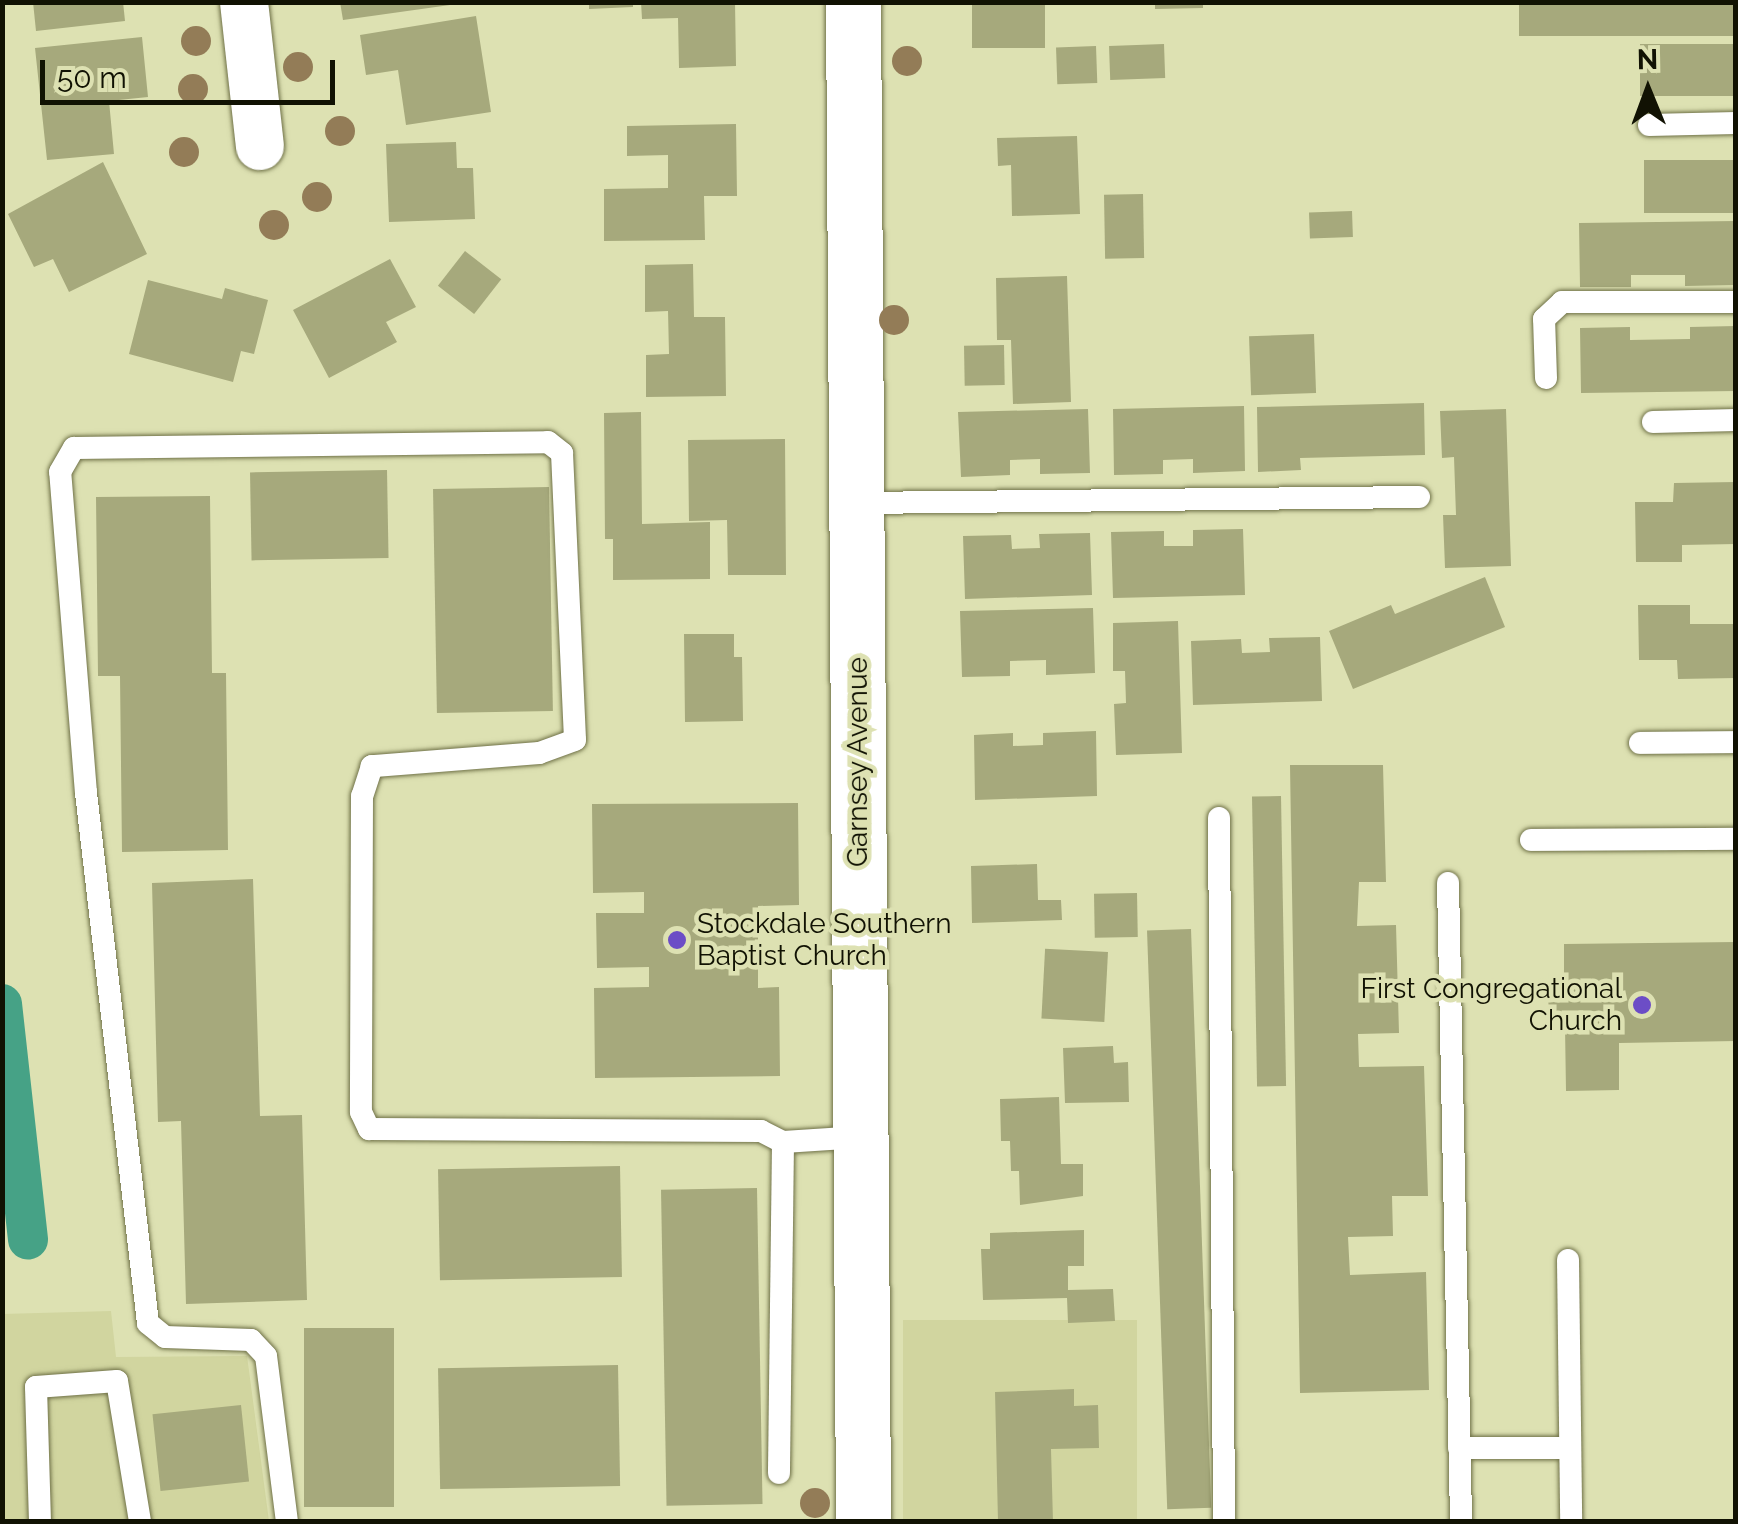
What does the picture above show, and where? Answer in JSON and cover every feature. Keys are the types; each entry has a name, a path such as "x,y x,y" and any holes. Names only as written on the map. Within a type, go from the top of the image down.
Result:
{"street":[{"path":"244,2 260,146"},
{"name":"Garnsey Avenue","path":"854,2 863,1522"}],"lane":[{"path":"1648,125 1736,124"},
{"path":"1546,378 1544,320 1562,302 1736,302"},
{"path":"1653,422 1736,420"},
{"path":"287,1522 266,1356 251,1340 165,1337 148,1323 86,794 60,472 74,448 548,442 562,453 575,740 539,753 372,766 362,796 361,1112 369,1129 762,1131 783,1142 861,1137"},
{"path":"856,503 1420,497"},
{"path":"1640,743 1736,742"},
{"path":"1219,818 1224,1522"},
{"path":"1531,840 1736,838"},
{"path":"1448,884 1460,1522"},
{"path":"779,1473 783,1142"},
{"path":"1568,1260 1571,1522"},
{"path":"40,1522 36,1387 117,1381 140,1522"},
{"path":"1459,1448 1570,1448"}],"shaded area":[{"path":"111,1311 116,1357 247,1356 269,1521 3,1521 2,1314"},
{"path":"903,1320 1137,1320 1137,1521 903,1521"}],"building":[{"path":"33,2 123,2 125,21 36,31"},
{"path":"340,2 449,2 450,5 343,20"},
{"path":"589,2 633,2 633,7 589,9"},
{"path":"641,2 735,2 736,66 679,68 678,18 642,19"},
{"path":"972,2 1045,2 1045,48 972,48"},
{"path":"1155,2 1203,2 1203,8 1155,9"},
{"path":"1519,2 1736,2 1736,36 1519,36"},
{"path":"476,16 491,112 406,125 398,70 366,75 360,35"},
{"path":"142,37 148,97 109,101 114,154 47,160 35,48"},
{"path":"1164,44 1165,78 1110,80 1109,46"},
{"path":"1640,44 1736,44 1736,96 1640,96"},
{"path":"1096,46 1097,83 1057,84 1056,47"},
{"path":"736,124 737,196 704,196 705,240 604,241 604,189 668,188 668,155 627,156 627,126"},
{"path":"1077,136 1080,214 1012,216 1011,165 998,166 997,138"},
{"path":"456,142 457,168 473,168 475,219 389,222 386,144"},
{"path":"1644,160 1736,160 1736,213 1644,213"},
{"path":"103,162 147,254 69,292 53,259 34,267 8,214"},
{"path":"1143,194 1144,258 1105,259 1104,195"},
{"path":"1352,211 1353,237 1310,238 1309,213"},
{"path":"1736,221 1736,285 1685,286 1685,275 1631,275 1631,287 1580,287 1579,223"},
{"path":"465,251 501,279 474,314 438,286"},
{"path":"390,259 416,307 386,322 397,342 329,378 293,310"},
{"path":"693,264 694,317 725,317 726,396 646,397 646,355 669,354 668,311 645,312 645,265"},
{"path":"1067,276 1071,402 1013,404 1011,340 997,340 996,278"},
{"path":"148,280 222,299 225,288 268,300 254,354 241,351 233,382 129,354"},
{"path":"1736,326 1736,391 1581,393 1580,328 1630,327 1630,340 1690,339 1690,327"},
{"path":"1314,334 1316,393 1251,395 1249,336"},
{"path":"1004,345 1005,385 965,386 964,346"},
{"path":"1424,403 1425,455 1300,458 1301,470 1258,472 1257,407"},
{"path":"1244,406 1245,471 1193,473 1193,459 1163,460 1163,474 1114,475 1113,409"},
{"path":"1088,409 1090,473 1040,474 1040,459 1010,460 1010,475 961,477 958,412"},
{"path":"1506,409 1511,566 1445,568 1443,515 1456,515 1454,457 1442,458 1440,411"},
{"path":"641,412 642,524 710,522 710,579 613,580 613,539 605,539 604,413"},
{"path":"785,439 786,575 728,575 727,520 689,521 688,440"},
{"path":"387,470 389,558 252,560 250,472"},
{"path":"1736,482 1736,544 1682,545 1682,562 1636,562 1635,502 1673,502 1674,483"},
{"path":"549,487 553,711 437,713 433,489"},
{"path":"210,496 212,673 226,673 228,850 122,852 120,676 98,676 96,497"},
{"path":"1243,529 1245,595 1113,598 1111,532 1164,531 1164,546 1193,546 1193,530"},
{"path":"1090,533 1092,595 965,599 963,536 1011,535 1012,549 1040,548 1039,534"},
{"path":"1485,577 1505,627 1353,689 1329,631 1391,605 1395,614"},
{"path":"1638,605 1690,605 1690,624 1736,624 1736,678 1678,679 1677,660 1639,660"},
{"path":"1093,608 1095,673 1046,675 1046,660 1010,661 1010,676 962,677 960,611"},
{"path":"1178,621 1182,753 1116,755 1114,704 1126,703 1125,671 1113,671 1113,623"},
{"path":"684,634 734,634 734,657 742,657 743,721 685,722"},
{"path":"1320,637 1322,701 1193,705 1191,641 1241,639 1242,653 1270,652 1269,638"},
{"path":"1096,731 1097,796 975,800 974,735 1013,733 1013,746 1043,745 1043,733"},
{"path":"1290,765 1383,765 1386,882 1359,882 1357,926 1396,925 1399,1033 1358,1034 1359,1067 1424,1066 1428,1196 1392,1196 1393,1236 1348,1237 1350,1275 1426,1272 1429,1390 1300,1393"},
{"path":"1281,796 1286,1086 1257,1086 1252,797"},
{"name":"Stockdale Southern Baptist Church","path":"798,803 799,905 758,906 758,988 779,987 780,1076 595,1078 594,988 649,987 649,967 597,968 596,913 644,913 644,892 593,893 592,804"},
{"path":"1037,864 1038,900 1061,900 1062,920 972,923 971,866"},
{"path":"253,879 260,1116 302,1115 307,1300 186,1304 181,1121 158,1122 152,883"},
{"path":"1137,893 1138,937 1095,938 1094,894"},
{"path":"1191,929 1211,1508 1167,1509 1147,931"},
{"name":"First Congregational Church","path":"1736,942 1736,1041 1619,1043 1619,1090 1566,1091 1565,1027 1549,1027 1548,984 1564,984 1564,944"},
{"path":"1045,949 1108,952 1104,1022 1041,1019"},
{"path":"1113,1046 1114,1063 1128,1062 1129,1102 1065,1103 1063,1048"},
{"path":"1059,1097 1061,1164 1083,1164 1083,1196 1020,1205 1019,1171 1011,1171 1010,1141 1001,1141 1000,1099"},
{"path":"620,1166 622,1277 440,1280 438,1169"},
{"path":"757,1188 763,1504 667,1506 661,1190"},
{"path":"1084,1230 1084,1266 1068,1266 1068,1290 1113,1289 1115,1321 1068,1323 1067,1298 983,1300 981,1249 990,1249 990,1233"},
{"path":"304,1328 394,1328 394,1507 304,1507"},
{"path":"618,1365 620,1486 440,1489 438,1368"},
{"path":"1074,1389 1074,1406 1098,1405 1099,1448 1051,1449 1053,1522 998,1522 995,1392"},
{"path":"241,1405 249,1482 161,1491 152,1414"}],"waterway":[{"path":"2,1004 28,1240"}],"place":[{"name":"Stockdale Southern Baptist Church","path":"677,940"},
{"name":"First Congregational Church","path":"1642,1005"}]}
